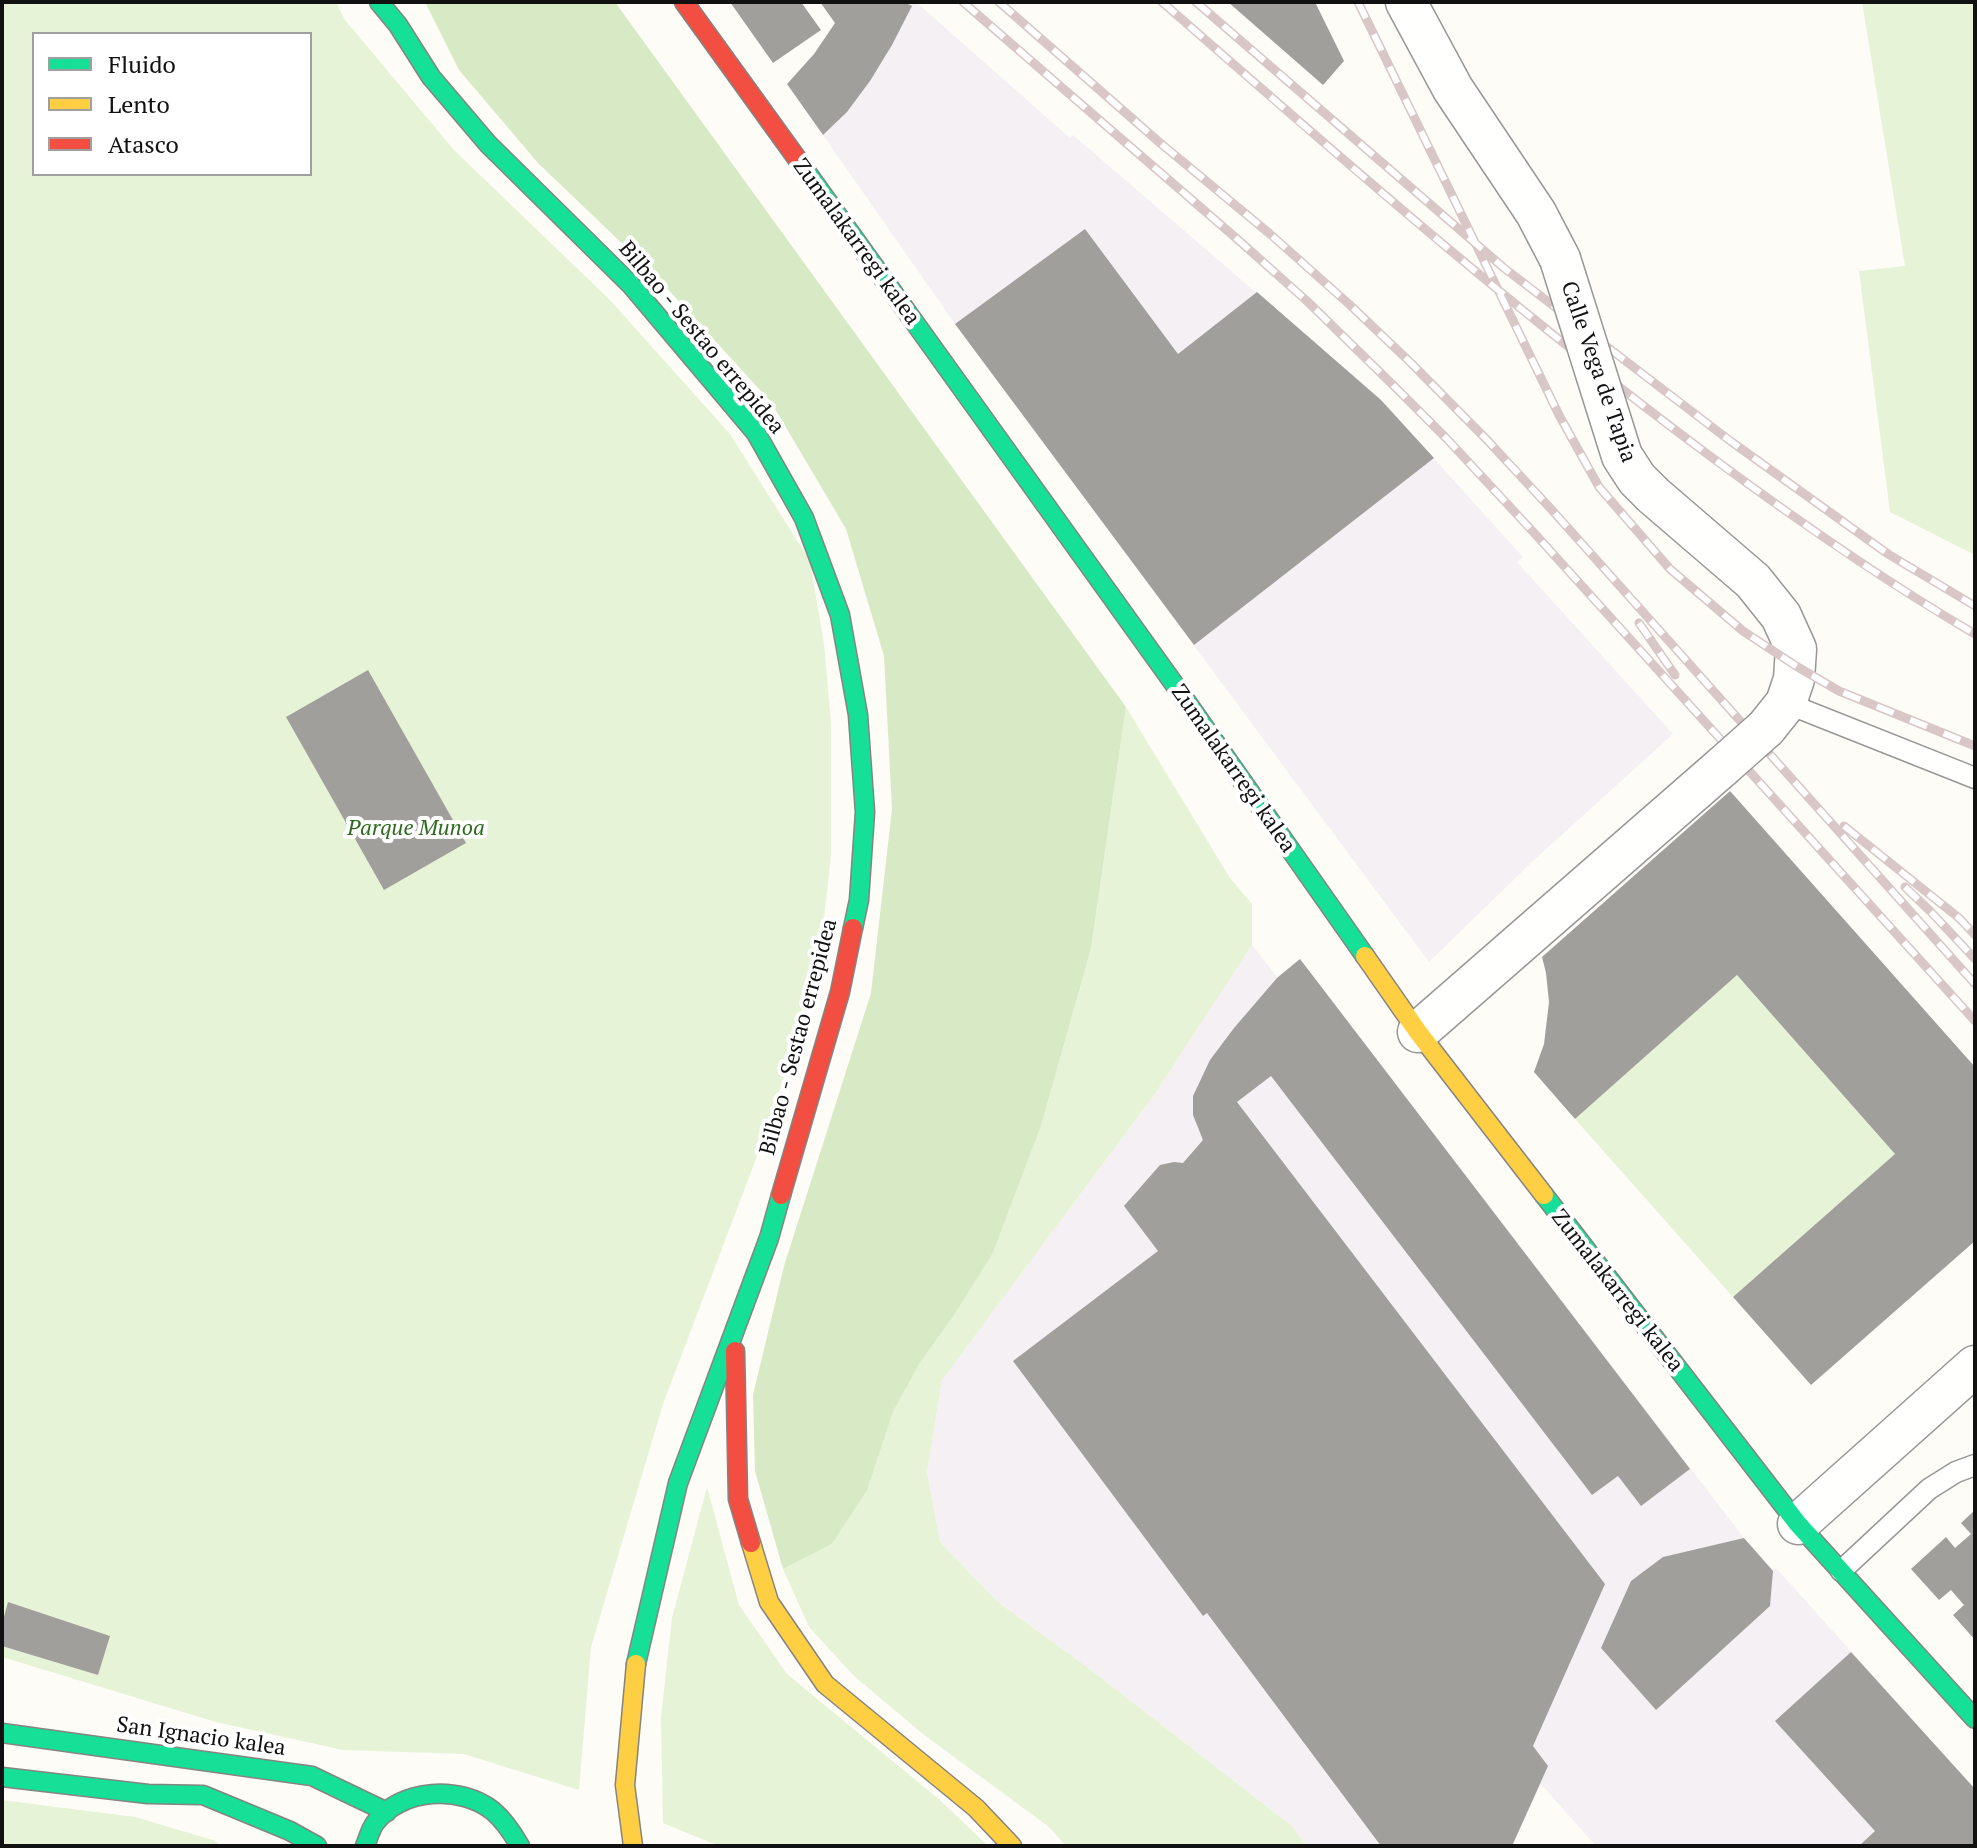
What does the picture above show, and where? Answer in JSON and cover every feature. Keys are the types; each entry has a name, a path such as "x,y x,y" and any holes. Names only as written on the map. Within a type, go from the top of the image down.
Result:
{"main road":[{"name":"Zumalakarregi kalea","path":"684,2 1177,688 1418,1032 1798,1524 1975,1719"},
{"name":"Bilbao - Sestao errepidea","path":"384,7 431,77 488,144 631,285 756,433 804,518 840,615 858,715 865,812 859,900 840,992 769,1238 678,1483 634,1674 625,1785 633,1846"},
{"path":"734,1328 738,1499 769,1602 825,1684 976,1808 1012,1846"},
{"name":"San Ignacio kalea","path":"2,1733 312,1776 387,1812"},
{"path":"2,1777 148,1794 203,1795 290,1831 317,1846"},
{"path":"365,1846 374,1825 387,1812 412,1798 440,1793 467,1797 493,1811 520,1846"},
{"path":"148,1794 191,1813"}],"street":[{"name":"Calle Vega de Tapia","path":"1406,2 1453,89 1536,213 1560,259 1622,456 1637,479 1753,581 1781,616 1796,649 1794,679 1776,716"},
{"path":"1418,1032 1722,767 1776,716"},
{"path":"1798,1524 1975,1366"}],"lane":[{"path":"1776,716 1975,778"},
{"path":"1841,1571 1929,1489 1956,1472 1975,1465"}],"shaded area":[{"path":"904,2 916,2 1070,138 1073,135 1381,400 1523,557 1517,562 1673,734 1534,860 1429,962 955,324 823,135 847,112 887,54 911,7"},
{"path":"1252,945 1277,977 1300,959 1744,1538 1772,1570 1776,1568 1975,1789 1975,1846 1596,1846 1541,1784 1512,1846 1307,1846 1292,1826 998,1602 940,1542 927,1472 942,1380 1155,1094"}],"green space":[{"name":"Parque Munoa","path":"2,2 336,2 345,20 454,150 610,300 730,434 810,561 824,644 831,723 831,855 821,945 773,1114 663,1404 591,1647 579,1790 464,1754 343,1750 216,1722 2,1657"},
{"path":"425,2 615,2 1126,707 1091,949 1041,1126 993,1253 921,1361 893,1412 867,1491 832,1544 783,1569 755,1471 753,1395 784,1266 871,993 892,809 884,656 846,529 771,402 654,274 538,163 459,70"},
{"path":"1862,2 1975,2 1975,555 1890,512 1859,271 1905,266"},
{"path":"1126,707 1230,878 1252,904 1252,945 1155,1094 942,1380 927,1472 940,1542 998,1602 1292,1826 1307,1846 1066,1846 1049,1827 923,1734 854,1676 809,1627 783,1569 832,1544 867,1491 893,1412 921,1361 993,1253 1041,1126 1091,950"},
{"path":"1737,975 1895,1154 1733,1297 1575,1119"},
{"path":"707,1487 739,1605 787,1674 941,1801 988,1846 719,1846 663,1823 661,1717 672,1618"},
{"path":"2,1800 135,1817 213,1840 221,1846 2,1846"}],"building":[{"path":"730,2 801,2 821,30 773,63"},
{"path":"820,2 904,2 912,6 870,81 847,112 823,135 787,84 814,54 835,23"},
{"path":"1228,2 1315,2 1344,61 1323,85"},
{"path":"1085,229 1178,354 1257,292 1381,400 1434,458 1194,645 955,324"},
{"path":"368,670 466,843 384,890 286,717"},
{"path":"1730,791 1975,1067 1975,1241 1811,1385 1733,1297 1895,1154 1737,975 1575,1119 1534,1072 1544,1044 1549,1002 1542,957"},
{"path":"1300,959 1690,1469 1641,1506 1618,1476 1592,1495 1271,1076 1237,1102 1605,1584 1533,1746 1548,1766 1512,1846 1381,1846 1207,1613 1203,1616 1013,1361 1158,1251 1124,1206 1160,1165 1183,1163 1203,1140 1193,1115 1193,1096 1210,1060 1277,978"},
{"path":"1975,1510 1975,1640 1953,1615 1964,1605 1951,1590 1939,1600 1911,1569 1946,1537 1955,1548 1971,1534 1961,1523"},
{"path":"1744,1538 1773,1571 1770,1606 1656,1710 1601,1648 1631,1581 1663,1557"},
{"path":"8,1602 110,1636 98,1675 2,1646 2,1624"},
{"path":"1851,1652 1975,1789 1975,1846 1859,1846 1875,1831 1775,1721"}],"railway":[{"path":"963,2 1308,302 1447,439 1975,1021"},
{"path":"999,2 1270,234 1411,363 1551,509 1975,984"},
{"path":"1162,2 1435,238 1646,408 1812,530 1975,634"},
{"path":"1196,2 1504,268 1729,440 1888,554 1975,606"},
{"path":"1358,2 1559,415 1599,487 1670,569 1743,631 1839,691 1975,746"},
{"path":"1639,623 1675,675"},
{"path":"1844,826 1959,918 1975,935"},
{"path":"1905,887 1975,959"}],"traffic: fast":[{"path":"379,2 398,25 431,77 488,144 631,285 756,433 804,518 840,615 858,715 865,812 859,900 853,928"},
{"path":"798,160 1365,956"},
{"path":"636,1664 678,1483 769,1238 781,1195"},
{"path":"1544,1195 1798,1524 1975,1719"},
{"path":"2,1733 312,1776 387,1812"},
{"path":"2,1777 148,1794 203,1795 290,1831 317,1846"},
{"path":"365,1846 373,1826 386,1811 415,1797 432,1794 465,1797 480,1803 501,1819 520,1846"}],"traffic: slow":[{"path":"1365,956 1418,1032 1544,1195"},
{"path":"751,1543 769,1602 825,1684 976,1808 1012,1846"},
{"path":"633,1846 625,1785 636,1664"}],"traffic: jam":[{"path":"684,2 798,160"},
{"path":"781,1195 840,992 853,928"},
{"path":"735,1351 738,1499 751,1543"}]}
